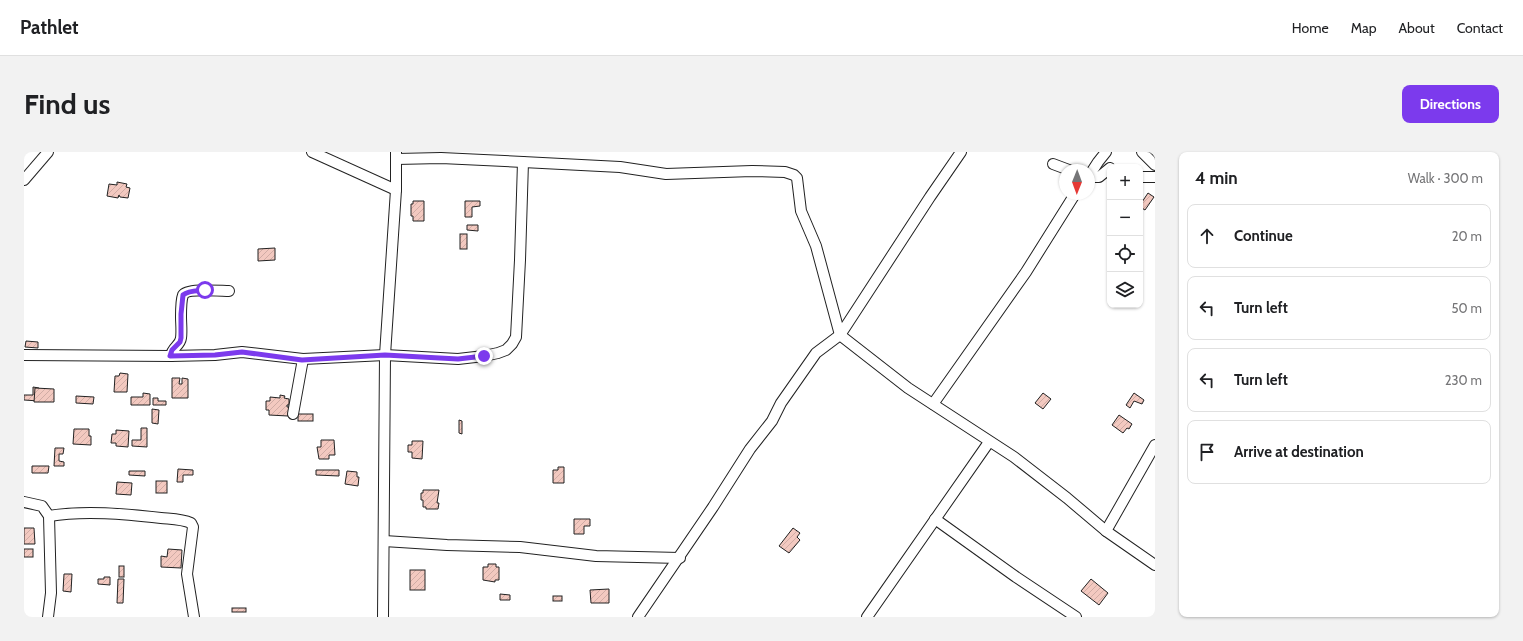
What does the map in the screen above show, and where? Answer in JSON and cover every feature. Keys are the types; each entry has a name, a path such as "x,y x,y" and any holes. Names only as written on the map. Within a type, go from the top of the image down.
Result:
{"street":[{"path":"24,180 48,152"},
{"path":"312,152 396,190"},
{"path":"638,617 680,558 750,449 772,421 781,403 810,361 816,354 840,335 961,152"},
{"path":"1095,167 1106,152"},
{"path":"1142,152 1155,165"},
{"path":"383,617 385,355 396,190 396,155 620,167 666,174 752,171 785,172 794,175 797,178 802,216 816,246 840,335 908,388 1014,457 1067,498 1106,532 1155,565"},
{"path":"24,355 170,356 215,355 242,352 302,360 385,355 471,358 506,350 516,338 517,329 523,162"},
{"path":"1053,164 1059,166"},
{"path":"1095,177 1099,177 1107,170"},
{"path":"1143,178 1155,176"},
{"path":"933,404 1026,272 1070,200"},
{"path":"170,356 172,350 180,342 181,338 183,295 192,291 229,291"},
{"path":"293,414 302,360"},
{"path":"867,617 989,442"},
{"path":"1106,532 1155,445"},
{"path":"24,502 42,506 50,516 51,593 48,617"},
{"path":"50,516 98,513 143,516 191,522 193,527 187,574 194,617"},
{"path":"935,519 1016,577 1076,617"},
{"path":"384,541 447,545 520,547 596,556 680,558"}],"building":[{"path":"117,182 127,184 126,187 130,188 128,198 120,197 119,195 118,198 107,196 109,184 117,185"},
{"path":"1148,193 1154,197 1145,210 1143,209 1143,200"},
{"path":"413,201 424,201 424,221 413,221 413,216 411,216 411,204 413,204"},
{"path":"465,201 480,201 480,206 472,207 472,217 465,217"},
{"path":"467,225 478,225 478,231 467,230"},
{"path":"460,234 467,234 467,249 460,249"},
{"path":"275,248 275,260 258,261 258,249"},
{"path":"26,341 38,342 38,348 25,347"},
{"path":"120,373 128,374 127,392 114,392 115,376 119,376"},
{"path":"172,378 180,378 179,384 182,384 182,378 188,379 188,398 172,398"},
{"path":"33,387 39,388 39,401 24,400 24,395 33,395"},
{"path":"35,388 54,389 54,402 34,402"},
{"path":"143,393 150,394 150,405 131,405 131,397 143,397"},
{"path":"1043,393 1051,399 1043,409 1035,403"},
{"path":"1134,393 1144,400 1142,404 1134,401 1130,408 1126,405"},
{"path":"280,395 289,399 289,405 287,405 287,407 289,407 288,416 269,415 269,410 266,410 266,401 270,401 270,397 280,398"},
{"path":"76,396 94,397 93,404 76,403"},
{"path":"153,398 158,398 158,401 166,401 166,405 153,405"},
{"path":"152,409 159,410 158,424 152,423"},
{"path":"298,414 313,414 313,421 298,421"},
{"path":"1119,415 1132,424 1129,429 1127,428 1123,433 1112,425"},
{"path":"459,420 462,421 462,434 459,433"},
{"path":"141,428 147,428 147,447 132,446 132,440 141,440"},
{"path":"74,429 89,429 91,445 73,444"},
{"path":"116,430 129,431 128,447 116,446 116,443 111,443 112,434 116,434"},
{"path":"321,440 334,440 335,455 329,455 329,459 319,459 317,447 321,447"},
{"path":"412,441 423,441 422,459 412,458 412,452 408,452 408,445 412,445"},
{"path":"55,448 64,448 63,454 59,454 59,461 64,462 64,466 54,466"},
{"path":"32,466 49,466 48,473 32,473"},
{"path":"558,467 564,467 564,483 553,483 553,470 558,470"},
{"path":"178,469 193,470 193,475 183,475 183,482 177,482"},
{"path":"316,470 339,470 339,476 316,475"},
{"path":"129,471 145,471 145,476 129,475"},
{"path":"347,471 357,472 357,477 359,477 358,486 345,484"},
{"path":"156,481 167,481 167,493 156,493"},
{"path":"117,482 132,483 131,495 116,494"},
{"path":"423,490 439,490 437,503 439,503 438,509 426,509 426,507 423,507 421,493 423,493"},
{"path":"574,519 590,519 590,526 584,526 584,534 574,534"},
{"path":"24,528 34,528 35,544 24,544"},
{"path":"793,528 800,533 797,537 800,540 789,553 779,546"},
{"path":"24,549 33,549 33,557 24,557"},
{"path":"168,549 182,550 181,568 161,567 161,556 167,557"},
{"path":"488,564 496,564 496,567 499,567 499,580 495,580 495,582 483,580 483,567 488,567"},
{"path":"119,566 124,566 124,577 119,577"},
{"path":"410,570 425,570 425,590 410,590"},
{"path":"64,574 72,574 71,592 63,591"},
{"path":"104,577 110,577 110,585 98,584 98,579 104,579"},
{"path":"118,579 124,579 123,603 117,603"},
{"path":"1091,579 1108,593 1099,605 1081,591"},
{"path":"609,589 609,603 591,603 590,590"},
{"path":"500,594 510,595 510,600 500,600"},
{"path":"553,596 562,596 562,601 553,601"},
{"path":"232,608 246,608 246,612 232,612"}],"route":[{"path":"205,290 192,291 183,295 181,338 180,342 172,350 170,356 215,355 242,352 302,360 385,355 458,359 484,356"}]}
